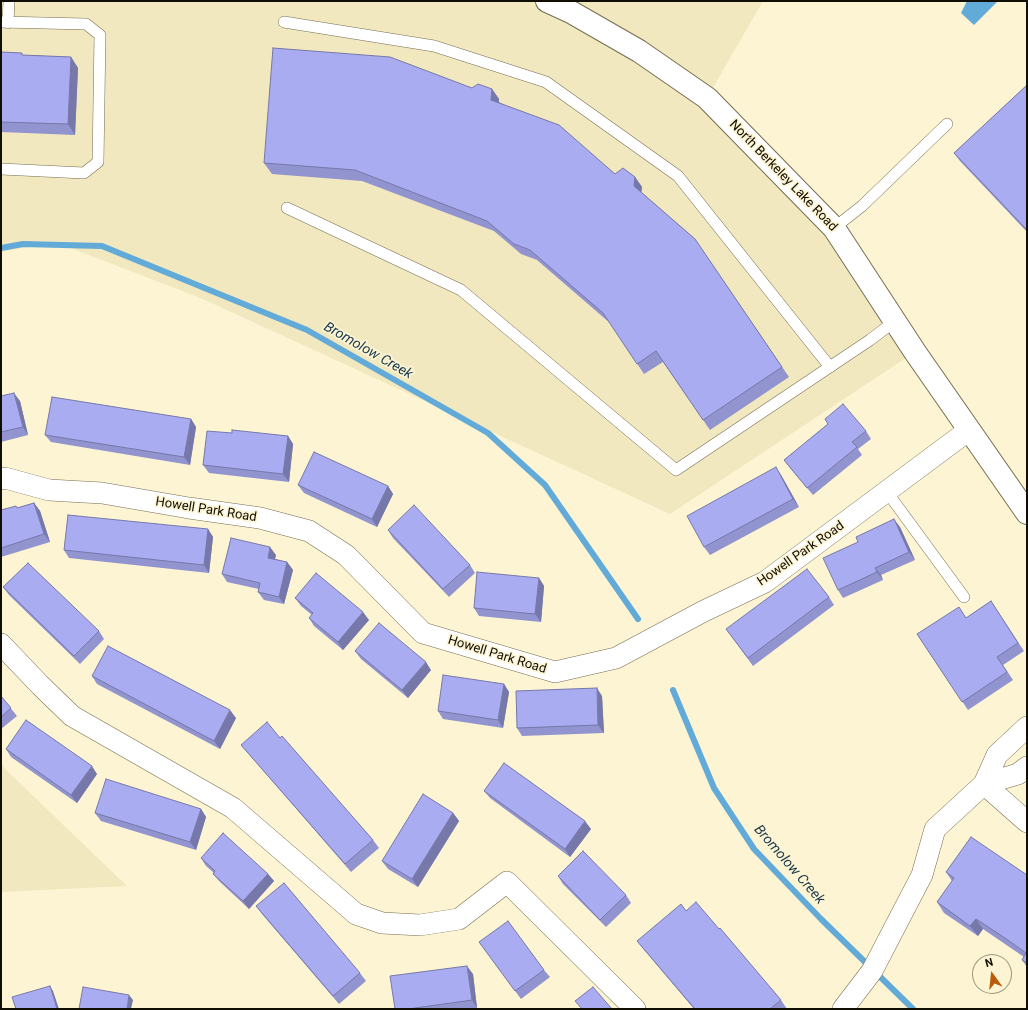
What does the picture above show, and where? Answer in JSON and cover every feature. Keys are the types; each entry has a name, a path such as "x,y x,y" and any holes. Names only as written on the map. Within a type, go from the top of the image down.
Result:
{"street":[{"name":"North Berkeley Lake Road","path":"547,1 571,12 639,51 707,98 834,228 915,352 1027,512"},
{"name":"Howell Park Road","path":"1,479 5,478 49,490 102,493 189,508 260,518 309,531 346,555 423,633 555,672 616,658 704,611 765,582 970,430"},
{"path":"1,644 40,686 72,716 233,808 356,914 382,922 420,925 458,919 507,882 635,1009"},
{"path":"843,1009 872,972 922,875 935,829 984,784 997,755 1024,734"},
{"path":"984,784 1018,774 1027,767"},
{"path":"984,784 1027,822"}],"lane":[{"path":"1,169 84,173 98,162 100,35 86,24 5,23 10,1"},
{"path":"284,22 434,46 546,82 678,176 830,367"},
{"path":"834,228 862,206 947,124"},
{"path":"287,208 461,290 676,470 870,340 895,321"},
{"path":"887,492 964,597"}],"shaded area":[{"path":"1,1 763,1 707,98 834,228 915,352 670,514 203,299 55,242 1,252"},
{"path":"1,765 127,886 1,892"}],"water":[{"path":"967,1 998,1 974,25 961,13"}],"building":[{"path":"273,48 390,57 472,88 478,84 492,89 491,100 559,125 615,174 623,168 635,177 634,186 695,239 782,367 703,420 656,351 637,364 603,313 530,250 514,244 487,221 355,170 264,163"},
{"path":"1,52 22,53 22,55 71,57 68,124 1,122"},
{"path":"1027,85 1027,230 954,153"},
{"path":"14,393 23,427 1,432 1,396"},
{"path":"52,397 191,419 184,457 45,435"},
{"path":"843,404 866,431 852,442 857,447 807,488 784,460 828,424 825,419"},
{"path":"232,430 288,436 283,474 203,465 207,431 232,433"},
{"path":"314,452 388,486 372,519 298,485"},
{"path":"776,467 793,499 704,547 687,516"},
{"path":"34,503 44,534 1,548 1,510 16,506 17,508"},
{"path":"414,505 470,565 443,589 388,530"},
{"path":"68,515 208,529 204,565 64,550"},
{"path":"894,519 909,552 875,568 877,572 838,590 823,558 858,542 856,537"},
{"path":"231,538 270,547 268,558 287,562 279,597 258,592 260,583 222,574"},
{"path":"28,563 99,631 74,656 3,587"},
{"path":"807,569 829,597 748,658 726,629"},
{"path":"477,572 539,578 535,614 474,608"},
{"path":"316,573 363,612 338,642 309,618 313,613 295,598"},
{"path":"991,601 1018,643 997,657 1007,672 962,702 917,634 959,607 966,618"},
{"path":"379,623 426,662 402,690 355,651"},
{"path":"108,646 230,710 214,741 92,676"},
{"path":"443,675 504,684 498,720 438,711"},
{"path":"597,688 598,725 517,728 516,691"},
{"path":"1,696 11,708 1,717"},
{"path":"26,720 92,766 71,795 6,749"},
{"path":"267,722 280,738 282,736 373,840 345,864 241,745"},
{"path":"504,763 585,821 565,849 484,791"},
{"path":"106,779 201,809 190,842 95,813"},
{"path":"423,794 453,813 412,879 382,861"},
{"path":"223,833 268,874 243,901 213,874 215,871 201,858"},
{"path":"971,837 1027,875 1027,963 1022,960 1026,953 1002,936 976,919 970,926 937,902 954,878 946,872"},
{"path":"583,851 626,895 600,920 558,876"},
{"path":"284,883 360,973 333,996 256,906"},
{"path":"696,902 781,1000 770,1009 695,1009 637,941 681,904 686,911"},
{"path":"508,921 544,970 515,991 479,942"},
{"path":"467,966 472,1000 408,1009 395,1009 390,976"},
{"path":"50,986 57,1009 16,1009 12,997"},
{"path":"83,987 129,995 127,1009 79,1009"},
{"path":"593,987 612,1009 582,1009 575,1001"}],"waterway":[{"name":"Bromolow Creek","path":"1,248 23,244 102,246 307,330 488,433 545,485 638,619"},
{"name":"Bromolow Creek","path":"673,690 714,788 754,849 821,919 913,1009"}]}
